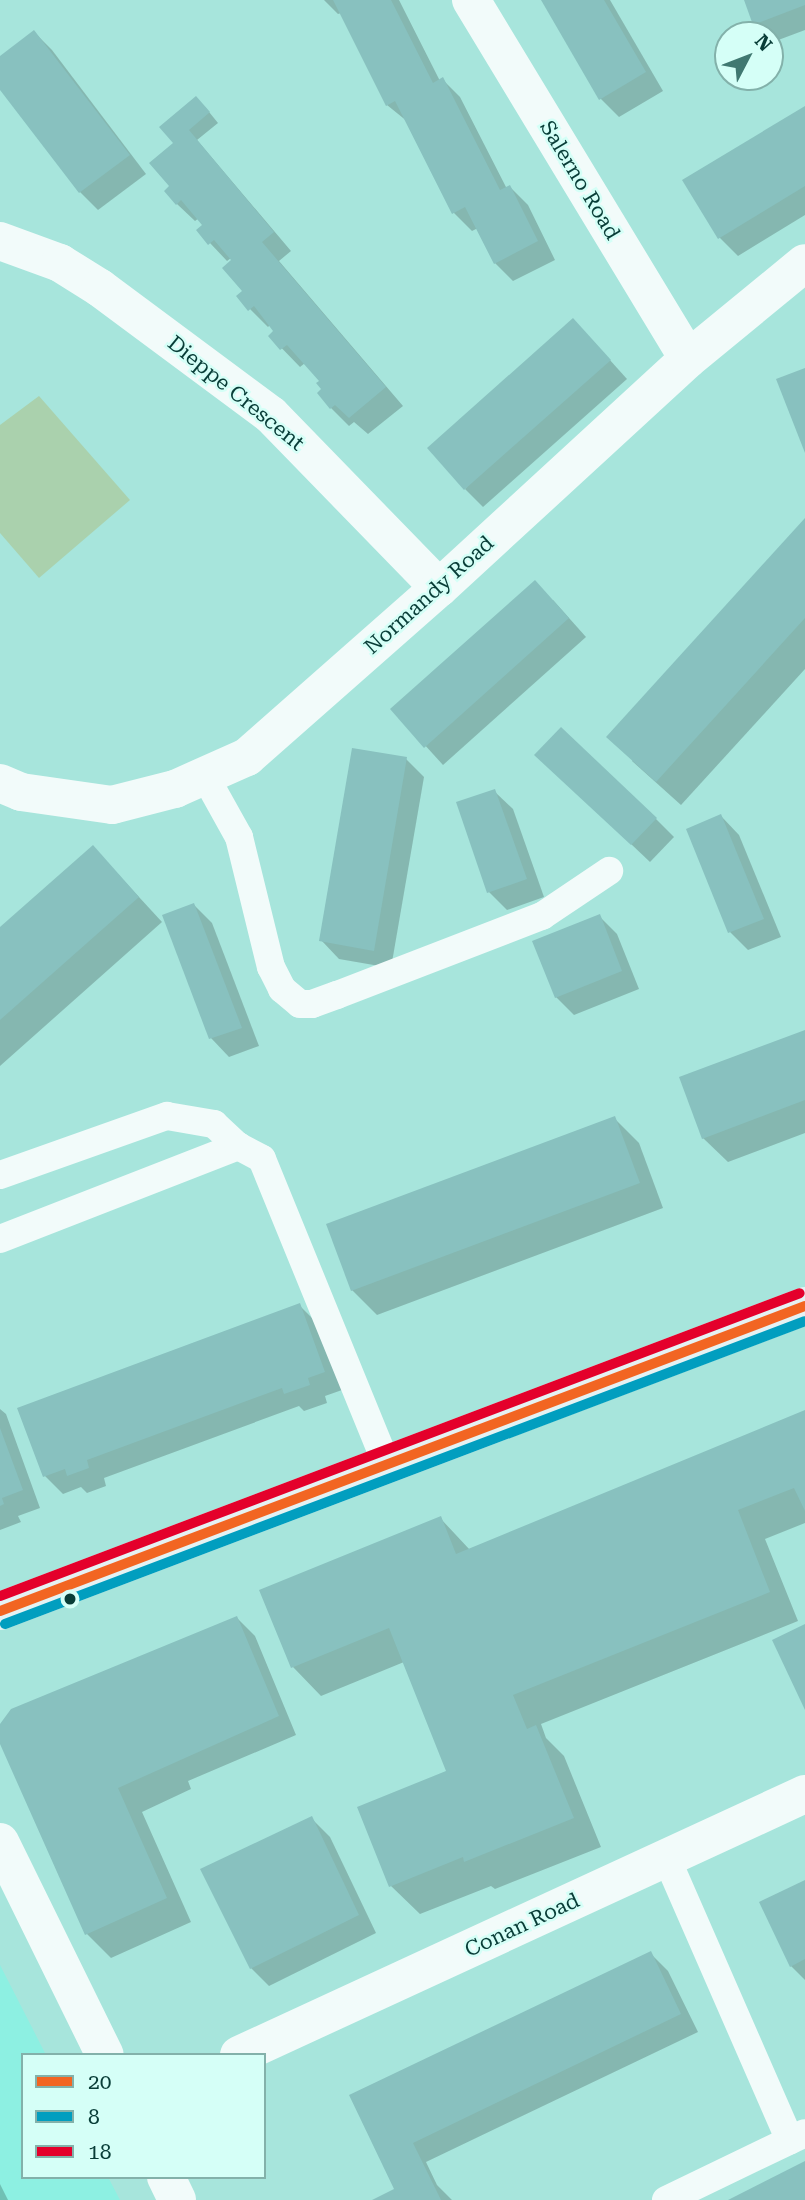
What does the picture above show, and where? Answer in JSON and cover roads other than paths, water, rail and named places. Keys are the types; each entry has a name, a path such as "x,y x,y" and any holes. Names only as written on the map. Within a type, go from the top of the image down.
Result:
{"main road":[{"path":"0,1611 805,1306"}],"street":[{"name":"Salerno Road","path":"471,0 688,359"},
{"name":"Dieppe Crescent","path":"0,241 60,263 100,288 271,415 439,588"},
{"name":"Normandy Road","path":"0,783 21,792 112,805 175,789 247,757 439,588 688,359 805,263"},
{"name":"Conan Road","path":"243,2053 805,1794"},
{"path":"0,1842 104,2053"},
{"path":"167,2179 177,2200"}],"lane":[{"path":"205,776 239,837 271,967 282,989 300,1004 312,1004 337,995 542,916 609,871"},
{"path":"0,1175 167,1116 214,1124 238,1146 262,1159 387,1465"},
{"path":"0,1240 238,1146"},
{"path":"666,2200 798,2137 667,1859"}]}
